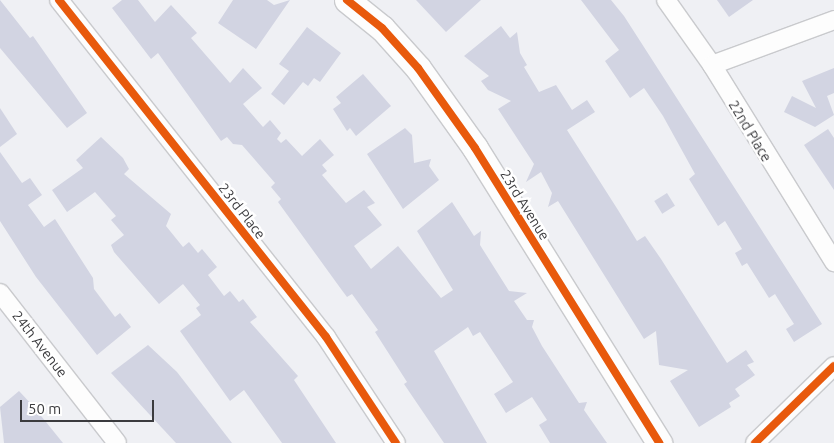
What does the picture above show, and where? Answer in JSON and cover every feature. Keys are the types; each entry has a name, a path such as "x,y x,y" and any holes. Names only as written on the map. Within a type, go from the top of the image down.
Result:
{"street":[{"name":"23rd Place","path":"59,0 326,337 396,443"},
{"name":"23rd Avenue","path":"347,0 382,28 418,68 474,148 659,443"},
{"name":"22nd Place","path":"666,0 712,65 834,262"},
{"path":"712,65 834,20"},
{"name":"24th Avenue","path":"0,293 117,443"},
{"path":"755,443 834,366"}],"building":[{"path":"0,0 30,38 33,36 87,113 67,128 0,48"},
{"path":"122,0 138,0 155,22 171,5 197,33 191,38 230,83 243,68 262,88 243,104 263,127 270,120 281,133 277,139 281,143 286,139 302,156 320,139 334,155 322,165 327,171 322,175 346,203 364,190 375,203 367,207 382,225 354,246 371,269 398,246 441,298 453,290 417,231 452,202 474,236 481,231 480,245 509,291 527,293 514,301 527,320 534,320 532,327 542,346 579,403 587,402 584,410 607,443 550,443 539,425 547,420 532,397 506,413 494,394 513,382 480,332 473,336 468,327 434,351 487,443 444,443 404,384 407,382 375,332 378,330 352,294 347,297 278,202 281,199 271,187 275,183 242,145 233,144 227,137 221,141 158,53 151,59 112,8"},
{"path":"233,0 267,0 274,5 290,0 256,49 218,23"},
{"path":"416,0 481,0 446,32"},
{"path":"581,0 611,0 624,16 822,324 794,342 786,329 794,324 775,294 769,298 747,263 742,266 735,253 742,249 725,221 718,226 689,179 695,174 663,116 644,88 630,98 605,61 619,50"},
{"path":"717,0 753,0 729,17"},
{"path":"501,26 510,38 517,32 520,53 527,65 524,67 539,92 556,85 572,110 587,100 595,112 567,130 637,241 645,236 727,363 746,350 754,362 747,365 755,375 735,389 740,396 729,403 731,407 699,427 670,381 688,370 659,365 656,331 644,339 558,201 548,207 552,193 541,172 526,182 534,164 498,109 511,101 488,90 481,81 489,76 464,56"},
{"path":"307,27 341,53 320,82 314,78 308,86 303,82 284,105 271,94 289,71 279,64"},
{"path":"834,68 834,93 827,96 834,115 815,127 784,112 792,96 816,108 802,81"},
{"path":"363,74 391,106 356,136 350,128 347,131 333,109 341,103 336,97"},
{"path":"0,108 17,134 0,147"},
{"path":"405,128 412,135 414,163 431,159 429,166 439,180 403,209 367,154"},
{"path":"828,129 834,138 834,190 804,145"},
{"path":"101,137 123,158 129,169 124,174 171,214 166,226 183,247 189,242 198,253 202,249 217,267 208,275 224,296 230,291 239,302 243,299 257,317 250,322 298,376 294,380 336,443 282,443 244,390 230,401 180,331 201,315 196,308 200,305 183,284 159,304 114,252 111,245 124,235 111,220 116,216 95,192 67,212 52,190 83,168 76,160"},
{"path":"0,152 22,183 30,178 42,195 28,205 44,227 55,219 93,278 94,289 115,317 120,313 131,327 97,355 36,277 0,221"},
{"path":"667,193 675,206 662,214 654,201"},
{"path":"148,345 177,372 232,443 176,443 111,373"},
{"path":"19,391 63,443 4,443 0,407"}],"cycle path":[{"path":"59,0 326,337 396,443"},
{"path":"347,0 382,28 418,68 475,148 659,443"},
{"path":"755,443 834,366"}]}
